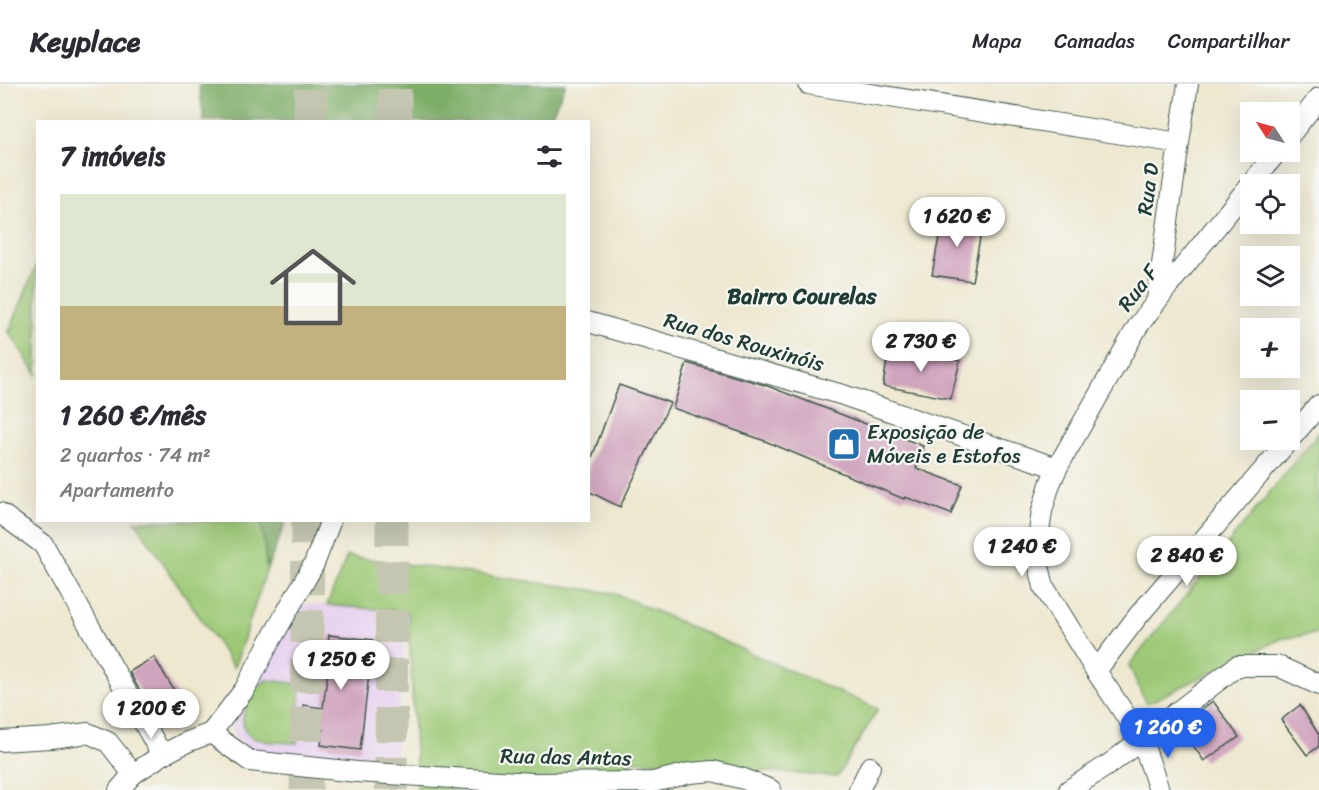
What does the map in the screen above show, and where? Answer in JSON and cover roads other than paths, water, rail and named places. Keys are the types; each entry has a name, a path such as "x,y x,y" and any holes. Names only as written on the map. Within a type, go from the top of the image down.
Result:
{"street":[{"path":"808,84 1179,143"},
{"name":"Rua D","path":"1157,300 1188,84"},
{"path":"1300,122 1319,98"},
{"name":"Rua F","path":"1159,790 1142,740 1044,586 1036,554 1042,511 1057,468 1138,326 1269,162"},
{"name":"Rua dos Rouxinóis","path":"590,323 843,395 1057,468"},
{"path":"1300,427 1319,405"},
{"path":"1096,671 1138,616 1281,450"},
{"path":"0,513 42,544 162,755"},
{"path":"119,790 133,774 162,755 211,733 245,689 268,643 314,564 330,522"},
{"path":"1069,790 1111,763 1237,666 1278,666 1319,685"},
{"path":"0,741 88,733 108,742 133,774"},
{"name":"Rua das Antas","path":"211,733 250,761 357,772 543,783 653,782 690,773 713,771 744,779 771,790"},
{"path":"860,790 870,767"}],"tunnel":[{"path":"310,120 311,84"},
{"path":"395,84 395,120"},
{"path":"306,790 308,522"},
{"path":"391,790 392,522"}],"place":[{"name":"Exposição de Móveis e Estofos","path":"844,444"}],"district":[{"name":"Bairro Courelas","path":"802,296"}]}
